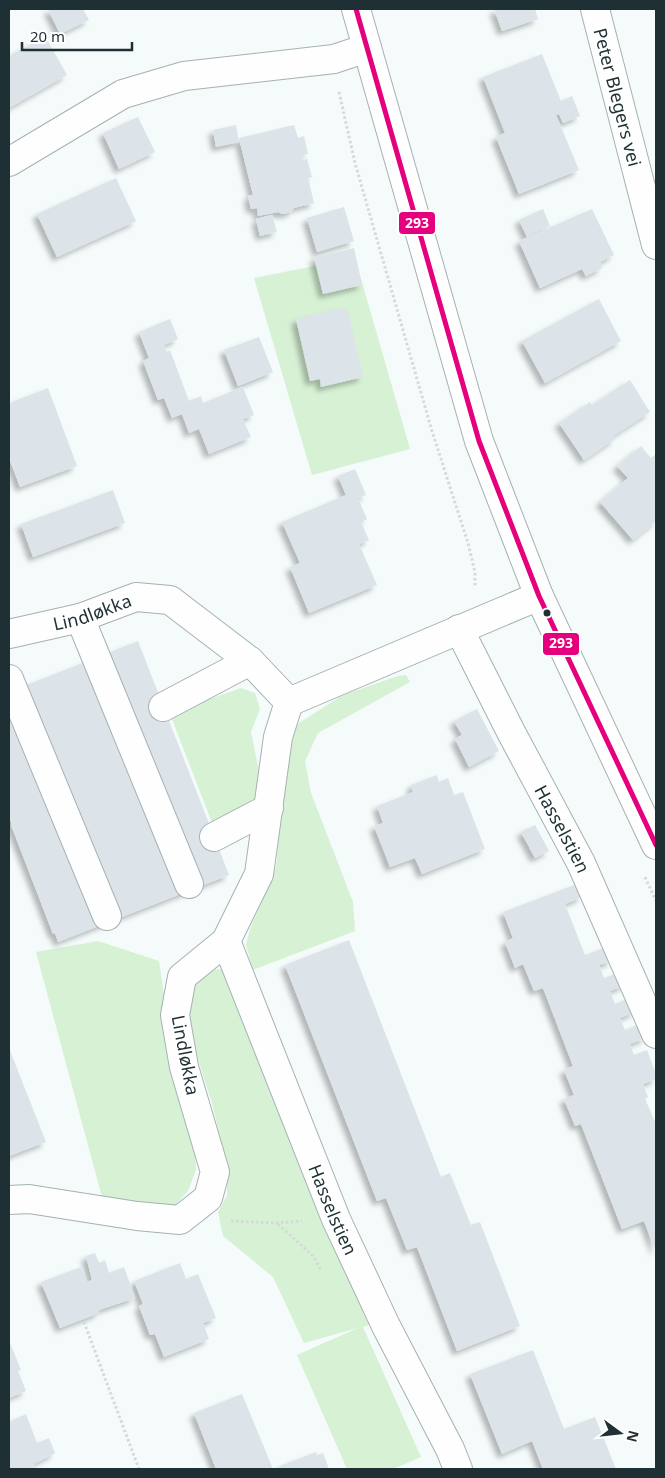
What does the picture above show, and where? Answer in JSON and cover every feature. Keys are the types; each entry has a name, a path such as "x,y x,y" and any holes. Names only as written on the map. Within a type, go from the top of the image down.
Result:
{"street":[{"path":"356,9 479,440 539,596 656,845"},
{"name":"Peter Blegers vei","path":"595,9 656,245"},
{"path":"9,162 123,94 184,76 334,58 367,48"},
{"path":"289,702 539,596"},
{"name":"Lindløkka","path":"9,634 80,618 136,597 170,600 250,661 289,702 278,737 259,874 226,941 182,977 175,1015 184,1067 215,1172 208,1198 180,1220"},
{"path":"80,618 189,884"},
{"name":"Hasselstien","path":"460,629 511,732 581,863 656,1034"},
{"path":"163,707 250,661"},
{"path":"9,679 106,916"},
{"path":"214,837 269,808"},
{"name":"Hasselstien","path":"226,941 336,1219 386,1326 450,1449 458,1469"},
{"path":"9,1200 29,1199 137,1216 180,1220"}],"path":[{"path":"180,1220 278,1223 336,1219"},
{"path":"84,1322 140,1469"}],"green space":[{"path":"355,258 410,449 312,475 254,278"},
{"path":"406,675 410,682 318,733 305,761 311,793 353,902 355,931 253,970 246,945 250,929 275,870 285,751 299,723 343,695"},
{"path":"241,688 255,693 260,709 251,732 260,776 254,799 214,828 172,719 199,703"},
{"path":"98,941 159,961 175,1067 195,1134 196,1170 188,1191 173,1207 102,1197 36,952"},
{"path":"221,969 230,977 372,1324 363,1327 421,1457 393,1469 347,1469 297,1355 358,1328 304,1343 273,1277 223,1236 218,1212 227,1196 225,1157 212,1103 186,1022 194,980 207,970"}],"building":[{"path":"48,9 83,9 89,20 60,34"},
{"path":"494,9 535,9 538,19 502,31"},
{"path":"45,36 67,75 9,108 9,56"},
{"path":"542,54 561,101 572,96 580,116 563,123 559,114 556,115 579,170 519,194 496,137 505,133 483,77"},
{"path":"138,117 155,152 119,169 103,133"},
{"path":"236,125 239,142 216,147 213,130"},
{"path":"294,125 298,138 304,136 308,154 302,155 303,160 307,159 312,177 308,178 314,203 294,208 291,212 282,214 278,212 258,216 257,208 251,209 248,196 253,195 239,138"},
{"path":"116,178 136,221 57,257 37,214"},
{"path":"344,207 354,241 317,252 307,218"},
{"path":"543,209 550,226 527,237 519,220"},
{"path":"592,209 614,255 600,262 602,268 586,276 582,269 540,288 519,241"},
{"path":"272,215 277,232 260,236 256,219"},
{"path":"354,248 362,285 323,294 314,257"},
{"path":"599,299 621,341 545,383 522,341"},
{"path":"347,307 363,377 321,387 320,379 310,381 296,319"},
{"path":"170,319 178,339 164,345 167,352 170,350 189,401 201,396 203,403 243,387 254,415 243,419 251,437 209,454 199,429 189,433 182,414 172,418 164,398 158,400 143,361 149,358 139,332"},
{"path":"259,337 273,372 238,386 224,350"},
{"path":"630,380 650,412 613,436 615,439 584,460 559,423 590,402 592,405"},
{"path":"48,388 77,466 20,487 9,458 9,403"},
{"path":"641,446 651,458 656,454 656,521 633,540 600,502 628,478 617,466"},
{"path":"355,469 366,495 358,498 367,519 361,522 369,540 359,544 377,585 309,613 290,567 300,563 282,522 346,495 338,476"},
{"path":"113,490 125,523 33,557 21,524"},
{"path":"138,641 229,875 58,942 55,933 53,934 9,816 9,692"},
{"path":"477,709 499,751 469,767 455,739 462,735 454,721"},
{"path":"437,775 439,782 448,778 454,795 463,792 485,849 422,874 415,858 390,867 374,826 383,823 377,806 413,792 411,785"},
{"path":"535,825 549,851 535,858 521,832"},
{"path":"577,884 582,897 565,904 585,955 606,947 612,961 599,965 604,978 620,972 625,985 610,991 615,1004 629,998 635,1012 620,1018 625,1030 640,1024 646,1038 630,1044 634,1055 647,1050 656,1074 656,1079 643,1084 648,1097 645,1099 656,1124 656,1252 644,1221 622,1229 581,1124 575,1126 564,1099 574,1095 564,1070 573,1066 543,988 534,991 523,964 515,968 505,942 513,938 503,912"},
{"path":"349,940 441,1177 450,1173 471,1225 480,1222 520,1326 457,1351 417,1247 407,1250 386,1198 377,1201 285,965"},
{"path":"9,1048 46,1142 9,1156"},
{"path":"95,1253 99,1263 105,1260 109,1273 124,1267 135,1298 102,1309 98,1311 99,1313 60,1328 41,1282 81,1267 87,1282 92,1280 86,1256"},
{"path":"180,1263 186,1279 198,1274 216,1318 203,1323 209,1339 164,1357 155,1334 150,1335 139,1306 143,1304 134,1281"},
{"path":"9,1340 21,1370 18,1371 26,1391 9,1398"},
{"path":"533,1350 564,1429 595,1417 616,1469 543,1469 532,1441 502,1454 470,1374"},
{"path":"242,1394 273,1469 216,1469 194,1413"},
{"path":"26,1414 37,1443 49,1438 55,1453 34,1464 36,1469 9,1469 9,1422"},
{"path":"316,1452 317,1455 323,1453 329,1469 281,1469 280,1466"}],"transit line":[{"name":"293","path":"356,9 479,441 539,596 656,845"}]}
